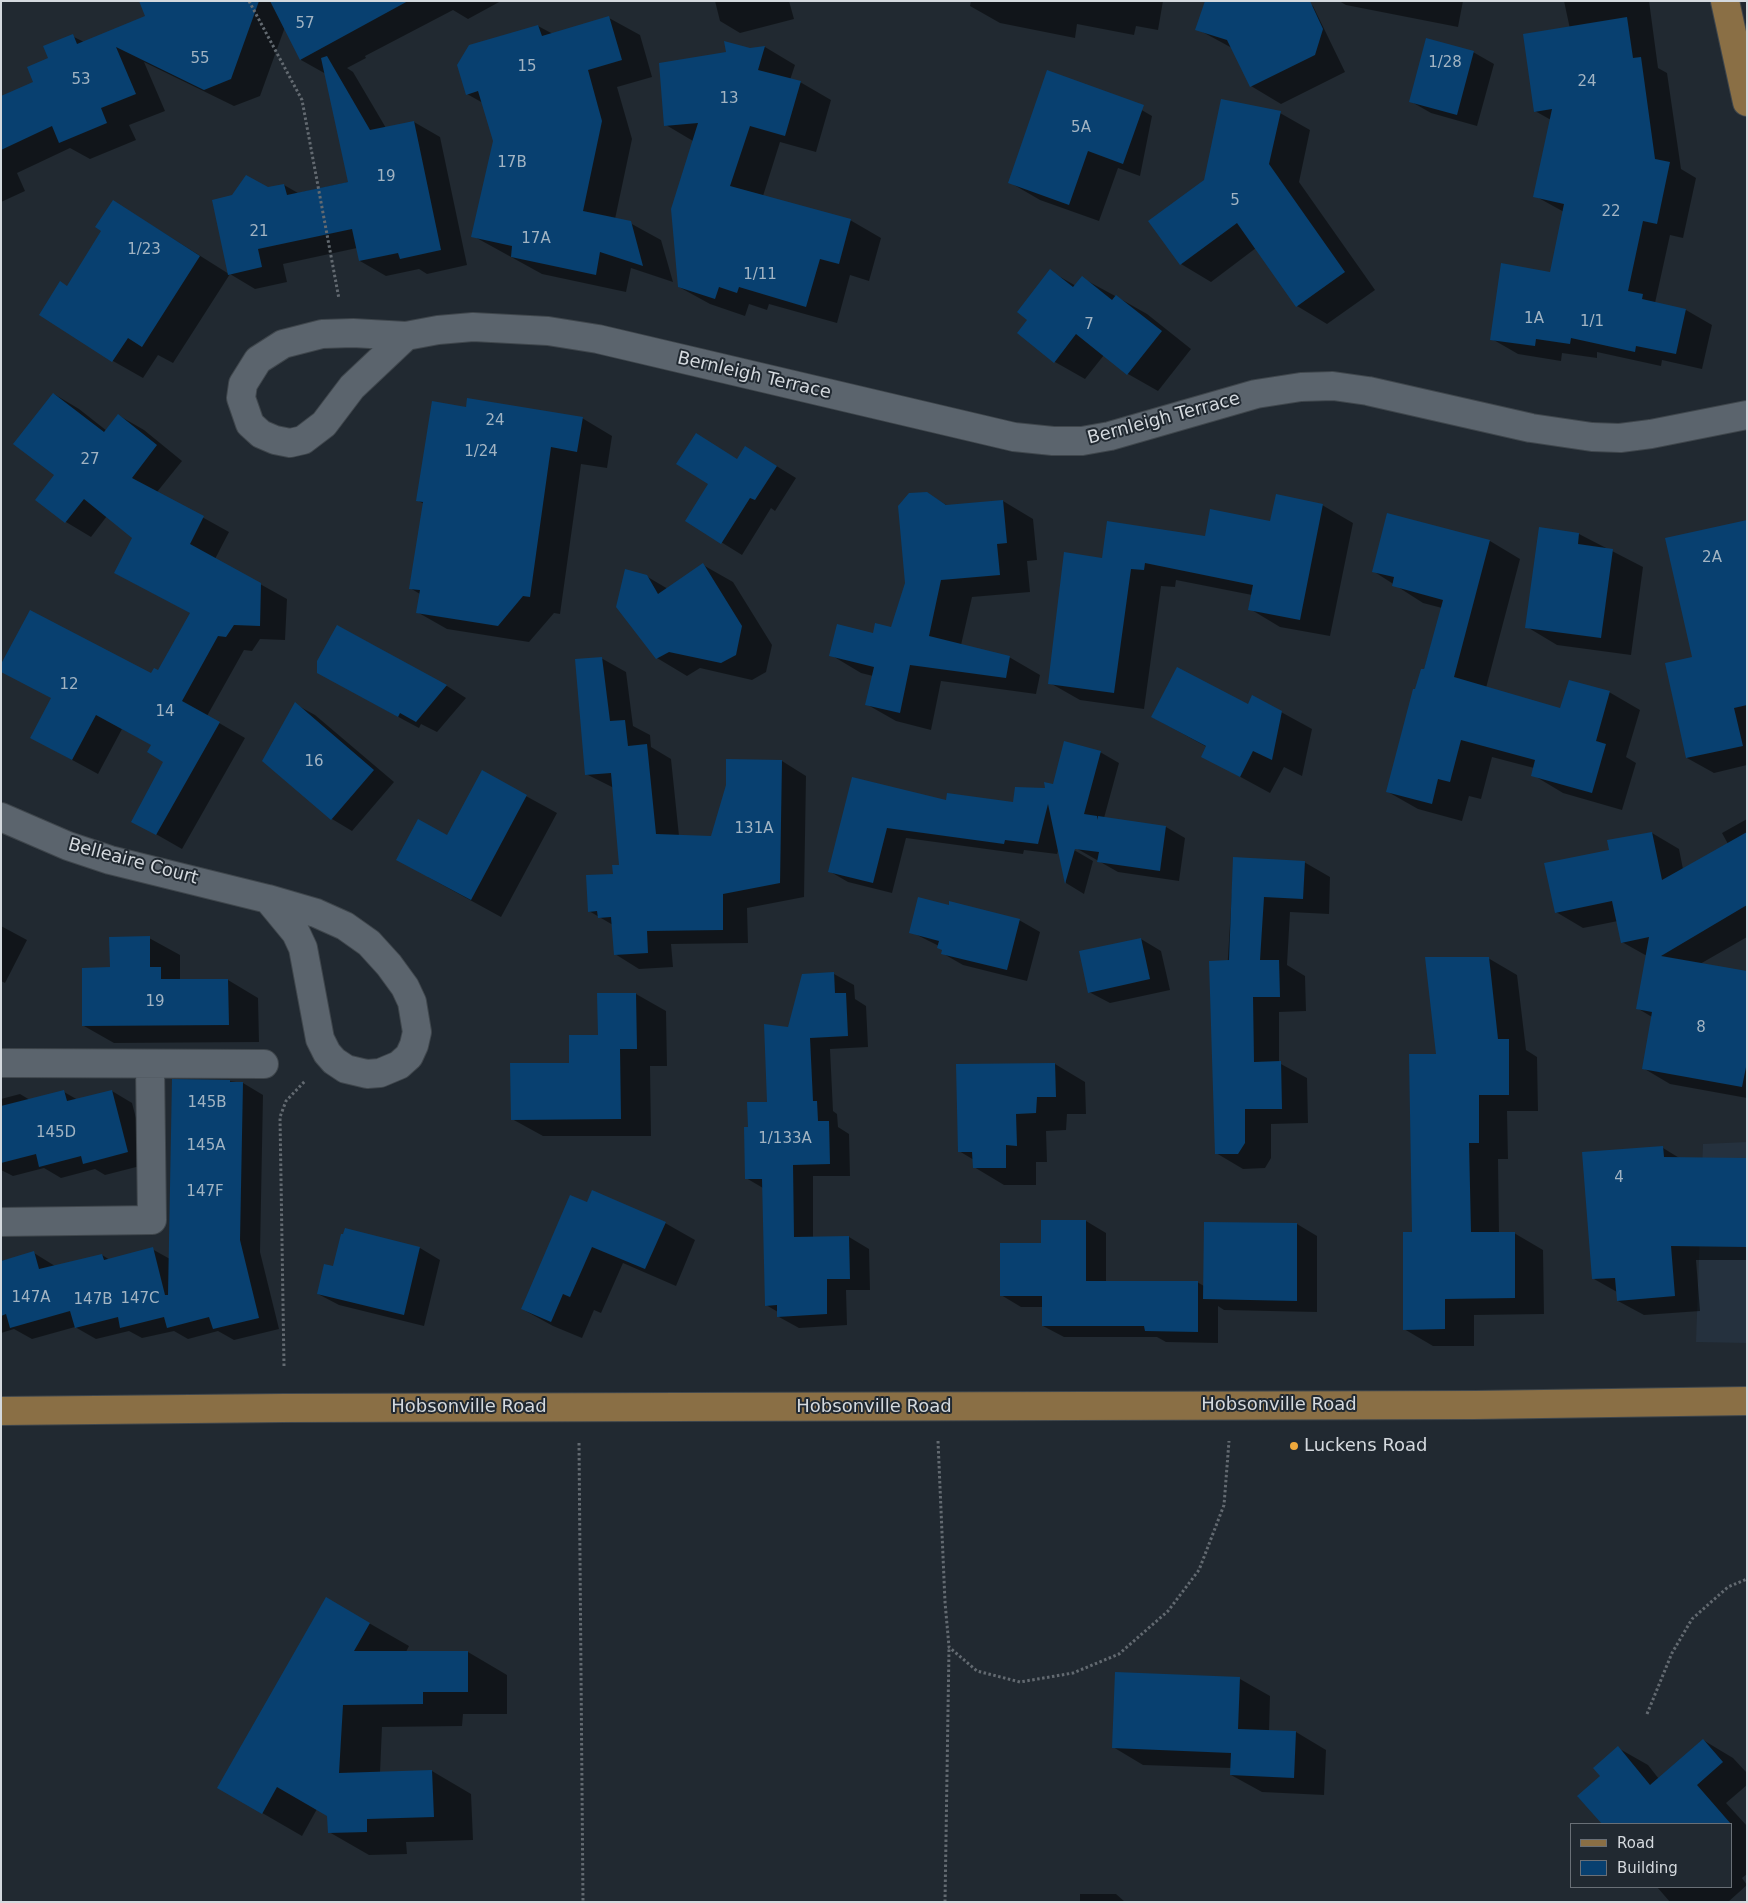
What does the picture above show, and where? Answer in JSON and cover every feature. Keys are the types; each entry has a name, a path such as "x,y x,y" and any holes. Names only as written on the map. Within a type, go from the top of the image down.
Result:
{"main road":[{"path":"1726,1 1747,102"},
{"name":"Hobsonville Road","path":"1,1411 283,1408 1232,1406 1747,1401"}],"street":[{"name":"Bernleigh Terrace","path":"406,336 378,360 352,387 324,424 303,440 290,443 276,440 261,434 250,424 241,398 243,384 250,371 269,352 298,339 322,334 353,333 406,336 438,330 473,327 548,331 582,336 1014,436 1053,442 1082,441 1110,436 1256,394 1301,387 1333,386 1368,391 1531,428 1592,437 1620,438 1651,434 1747,415"},
{"name":"Belleaire Court","path":"1,817 68,846 110,860 268,899 316,913 345,926 369,943 406,987 416,1017 414,1045 409,1056 399,1065 380,1073 367,1074 346,1069 334,1061 327,1053 320,1040 303,948 296,933 268,899"},
{"path":"1,1063 264,1064"},
{"path":"1,1222 152,1220 150,1065"}],"path":[{"path":"248,1 302,100 340,304"},
{"path":"284,1366 280,1117 286,1101 310,1076"},
{"path":"949,1647 977,1671 1020,1682 1073,1673 1119,1654 1168,1611 1199,1570 1224,1505 1232,1406"},
{"path":"579,1407 583,1902"},
{"path":"936,1407 944,1602 949,1647 945,1902"},
{"path":"1647,1714 1672,1653 1692,1619 1728,1587 1747,1579"}],"shaded area":[{"path":"1747,1142 1747,1343 1696,1342 1703,1144"}],"building":[{"path":"139,1 259,1 231,79 204,90 116,47 136,94 101,108 107,123 59,143 52,126 1,150 1,96 33,82 27,67 48,58 43,46 73,34 77,44 145,16"},
{"path":"270,1 408,1 300,60"},
{"path":"1205,1 1310,1 1323,29 1315,55 1250,87 1227,40 1195,30"},
{"path":"609,16 622,60 588,70 602,121 583,211 631,221 643,266 600,252 596,275 511,257 512,246 471,237 493,141 478,91 466,95 457,65 469,45 538,25 542,36"},
{"path":"1627,17 1633,58 1641,57 1655,159 1670,162 1657,224 1643,221 1628,291 1643,294 1642,299 1686,309 1676,354 1636,346 1635,352 1571,338 1570,344 1536,339 1535,346 1490,340 1501,263 1550,272 1564,204 1533,197 1552,109 1534,112 1523,34"},
{"path":"1426,38 1474,51 1457,115 1409,102"},
{"path":"724,41 750,48 765,46 758,70 801,81 785,136 750,126 730,186 851,219 839,264 820,259 806,307 739,287 737,293 719,287 715,299 678,287 671,209 698,123 664,126 659,63 726,52"},
{"path":"327,56 370,130 414,121 441,250 400,259 398,253 359,261 352,229 258,249 262,267 228,275 212,200 232,195 246,175 268,187 284,184 287,195 348,182 321,58"},
{"path":"1047,70 1144,105 1123,164 1088,151 1069,205 1008,183"},
{"path":"1221,99 1281,111 1269,164 1345,272 1296,307 1237,223 1180,265 1148,221 1204,180"},
{"path":"113,200 200,256 142,347 128,338 112,362 39,315 60,281 67,286 101,231 95,227"},
{"path":"1050,269 1073,287 1082,276 1112,300 1116,295 1162,331 1127,375 1076,334 1054,363 1017,333 1027,320 1017,312"},
{"path":"53,393 104,432 118,414 157,445 132,478 204,516 190,544 261,583 260,626 234,625 226,637 218,636 182,701 220,722 156,835 131,822 163,762 147,752 151,745 96,715 72,760 30,738 51,698 1,672 1,664 30,610 151,673 154,668 158,670 190,613 114,573 132,538 84,499 65,523 35,500 54,475 13,444"},
{"path":"467,398 583,417 577,452 551,447 530,597 523,596 498,626 416,613 420,590 409,589 423,502 416,501 432,401 466,407"},
{"path":"696,433 737,459 745,446 777,466 755,500 750,498 721,544 685,521 708,484 676,464"},
{"path":"927,492 946,505 1003,500 1007,543 997,544 1000,575 941,580 929,636 1010,656 1006,678 910,665 900,713 865,705 874,667 829,656 837,624 873,633 875,623 891,627 905,583 898,506 909,493"},
{"path":"1276,494 1323,504 1300,620 1248,610 1253,585 1145,563 1144,570 1131,569 1114,693 1048,684 1064,552 1102,558 1107,521 1205,536 1210,509 1270,521"},
{"path":"1387,513 1490,540 1454,677 1560,708 1569,680 1610,691 1596,741 1606,744 1592,793 1531,776 1535,760 1461,740 1450,782 1438,779 1432,804 1386,792 1413,689 1415,689 1421,669 1424,669 1443,600 1392,586 1394,577 1372,572"},
{"path":"1747,520 1747,705 1734,708 1743,746 1686,758 1665,663 1692,657 1665,538"},
{"path":"1539,527 1579,533 1578,544 1613,549 1601,638 1525,628"},
{"path":"703,563 742,626 736,655 721,663 669,652 656,659 616,607 625,569 647,575 658,594"},
{"path":"337,625 447,685 416,722 400,713 398,717 317,673 317,661"},
{"path":"602,657 610,721 625,720 628,746 647,744 656,834 711,836 726,785 726,759 782,760 780,883 723,894 723,930 647,931 648,953 614,955 611,917 598,918 597,911 588,912 586,875 613,874 612,865 619,865 611,773 585,775 575,659"},
{"path":"1177,667 1248,704 1252,695 1282,711 1272,760 1253,751 1240,777 1201,757 1206,746 1151,717"},
{"path":"295,702 374,770 331,820 262,761"},
{"path":"1064,741 1101,751 1084,814 1097,816 1097,820 1098,816 1166,826 1160,871 1097,862 1099,852 1075,849 1065,884 1048,804 1038,844 1005,840 1004,844 887,828 873,883 828,872 852,777 946,800 947,793 1013,802 1015,787 1045,788 1044,782 1053,784"},
{"path":"482,770 527,795 471,900 396,860 418,819 447,835"},
{"path":"1652,832 1662,880 1747,832 1747,905 1661,956 1747,971 1747,1062 1742,1087 1642,1069 1652,1012 1636,1009 1649,937 1621,943 1612,901 1555,913 1544,863 1609,850 1607,840"},
{"path":"1233,857 1305,861 1303,899 1264,897 1260,960 1279,960 1280,997 1253,997 1254,1062 1281,1061 1282,1109 1245,1109 1245,1143 1238,1154 1215,1154 1209,961 1229,960"},
{"path":"918,897 949,905 949,901 1020,919 1007,970 941,954 942,950 937,948 939,941 909,933"},
{"path":"150,936 150,967 161,967 161,979 228,979 229,1025 82,1026 82,968 110,967 109,937"},
{"path":"1141,938 1150,979 1088,993 1079,951"},
{"path":"1425,957 1489,957 1498,1039 1509,1039 1509,1095 1479,1095 1479,1143 1469,1143 1471,1232 1515,1232 1515,1298 1445,1299 1445,1329 1403,1330 1403,1232 1412,1232 1409,1054 1436,1054"},
{"path":"834,972 835,993 846,993 848,1036 810,1038 813,1101 817,1101 818,1121 829,1121 830,1164 793,1165 794,1237 849,1236 850,1279 827,1279 827,1314 777,1317 777,1305 765,1306 762,1179 745,1179 744,1127 748,1127 747,1102 767,1102 764,1024 788,1027 802,974"},
{"path":"597,993 636,993 637,1049 620,1049 621,1119 511,1120 510,1063 569,1063 569,1035 598,1035"},
{"path":"1055,1063 1056,1097 1037,1097 1036,1113 1016,1114 1017,1146 1006,1145 1006,1168 973,1168 972,1152 958,1152 956,1064"},
{"path":"172,1079 243,1082 240,1240 259,1318 213,1329 209,1317 167,1328 164,1317 120,1328 118,1317 75,1328 70,1311 10,1328 6,1314 1,1316 1,1261 34,1251 39,1269 102,1254 104,1260 153,1247 165,1295 168,1295"},
{"path":"64,1090 67,1101 112,1090 128,1152 83,1164 81,1156 39,1167 36,1154 1,1163 1,1106"},
{"path":"1663,1146 1664,1157 1747,1158 1747,1247 1671,1246 1675,1296 1617,1301 1615,1278 1592,1279 1582,1152"},
{"path":"592,1190 666,1222 645,1269 592,1247 570,1297 563,1294 551,1322 521,1309 570,1195 587,1202"},
{"path":"1041,1220 1086,1220 1086,1281 1198,1281 1198,1332 1145,1331 1144,1326 1042,1326 1042,1296 1000,1296 1000,1243 1041,1243"},
{"path":"1204,1222 1297,1223 1297,1301 1203,1299"},
{"path":"345,1228 420,1247 404,1315 317,1294 324,1264 333,1266 341,1234 343,1234"},
{"path":"326,1597 370,1623 354,1651 468,1651 468,1692 423,1692 423,1704 343,1705 339,1773 432,1770 434,1817 367,1819 367,1832 328,1833 327,1816 277,1787 262,1814 217,1788"},
{"path":"1115,1672 1240,1677 1238,1729 1296,1731 1294,1778 1230,1775 1231,1753 1112,1748"},
{"path":"1703,1739 1723,1762 1697,1785 1730,1823 1601,1823 1577,1796 1600,1776 1593,1768 1618,1746 1650,1785"}],"place":[{"name":"Luckens Road","path":"1294,1446"}]}
